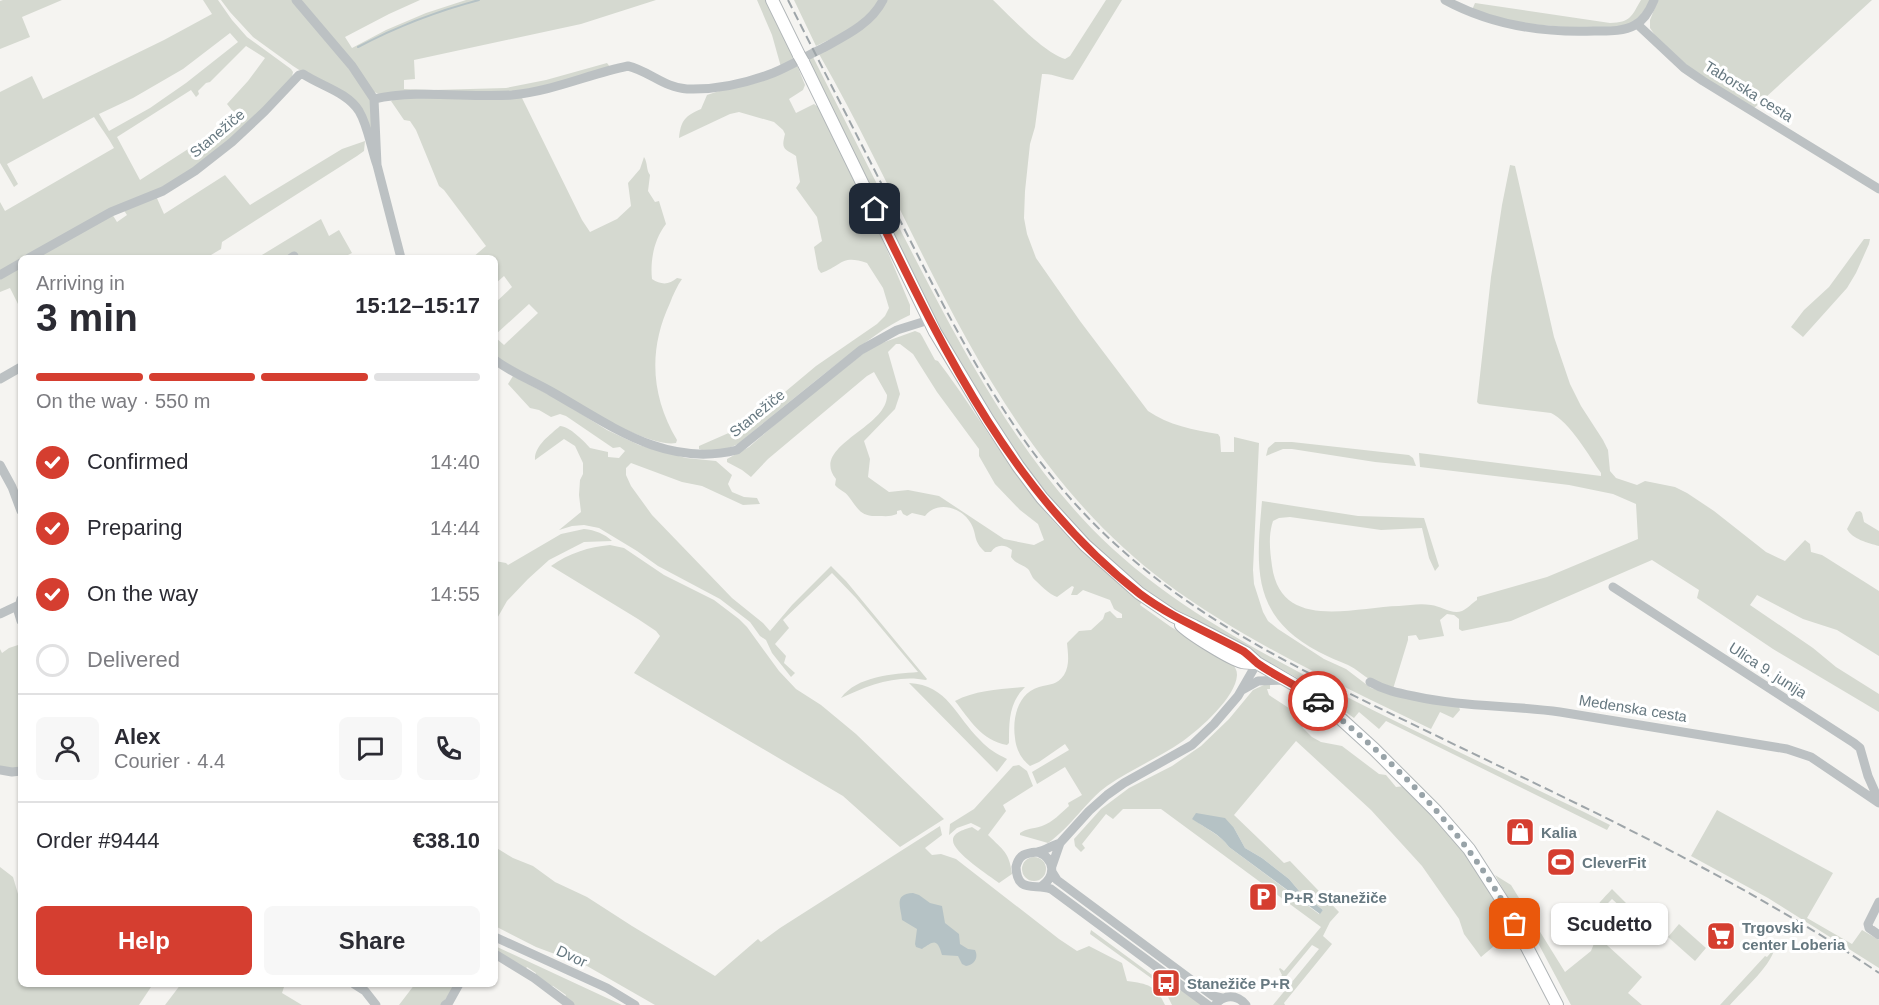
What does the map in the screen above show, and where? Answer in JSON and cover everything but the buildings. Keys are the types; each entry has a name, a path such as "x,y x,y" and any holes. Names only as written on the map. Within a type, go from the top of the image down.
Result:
{"main road":[{"path":"772,0 929,320 988,420 1042,498 1061,521 1108,567 1140,593 1173,616 1246,653 1257,663 1306,692 1360,736 1406,780 1458,835 1481,866 1501,897 1553,1002"}],"street":[{"path":"296,0 352,66 374,99 396,95 491,96 536,92 628,66 638,68 658,81 686,89 737,83 775,72 849,34 874,14 883,0"},
{"path":"1445,0 1474,14 1518,27 1586,32 1614,31 1637,24 1647,14 1654,0"},
{"name":"Taborska cesta","path":"1637,24 1684,68 1703,81 1879,189"},
{"name":"Stanežiče","path":"35,255 111,212 163,191 195,171 266,111 299,75 343,96 359,111 377,165 400,255"},
{"name":"Stanežiče","path":"374,99 377,165"},
{"path":"0,275 18,265"},
{"name":"Stanežiče","path":"498,362 629,437 655,447 717,455 737,450 861,350 897,330 929,320"},
{"path":"0,379 18,369"},
{"path":"0,465 18,504"},
{"name":"Ulica 9. junija","path":"1613,587 1854,743 1860,748 1879,802"},
{"path":"0,614 18,603"},
{"path":"1060,843 1038,852 1022,855 1017,862 1016,872 1023,884 1032,888 1042,886 1049,880 1060,843 1107,795 1192,745 1214,724 1242,690 1257,663"},
{"path":"1242,690 1258,681 1288,681"},
{"name":"Medenska cesta","path":"1370,682 1388,691 1449,703 1560,711 1787,749 1811,757 1879,802"},
{"path":"0,770 18,771"},
{"path":"1038,852 1048,858 1055,878 1218,1002 1229,996 1237,997 1246,1005"},
{"path":"1042,886 1051,889 1208,1005"},
{"path":"1879,902 1869,920 1869,928 1879,936"},
{"name":"Dvor","path":"498,938 607,988 635,1005"},
{"path":"498,956 534,978 570,1005"},
{"path":"359,987 376,1005"},
{"path":"448,1004 457,987"}],"shaded area":[{"path":"62,0 22,17 30,37 0,49 0,1"},
{"path":"203,0 218,0 247,37 291,69 292,77 251,123 187,174 31,255 18,255 18,262 0,272 0,202 5,211 114,148 94,117 7,164 18,184 14,187 0,163 0,92 32,76 43,99 212,14","holes":["230,33 238,42 150,108 109,131 99,114 133,98 183,69","246,46 265,58 227,104 235,114 199,142 140,180 117,137 191,90 196,97 199,94 198,91"]},
{"path":"221,0 292,0 338,54 369,96 373,146 361,110 253,37"},
{"path":"299,0 420,0 345,37 352,48 426,13 466,0 656,0 581,24 414,60 415,79 404,80 404,89 506,88 546,80 607,63 610,67 549,85 514,92 379,94 374,92"},
{"path":"757,0 767,0 794,58 781,67 772,35"},
{"path":"794,0 880,0 860,22 816,46"},
{"path":"887,0 993,0 1037,42 1065,59 1070,56 1106,0 1122,0 1073,80 1042,74 1035,127 1030,144 1024,218 1036,258 1148,411 1191,429 1218,434 1221,452 1234,452 1234,437 1259,443 1253,570 1254,584 1268,621 1324,659 1346,669 1371,688 1409,699 1459,707 1460,710 1453,718 1440,712 1431,729 1295,662 1229,625 1166,583 1105,530 1052,470 1006,406 966,338 819,54"},
{"path":"1641,0 1651,0 1637,21 1621,27 1564,27 1508,22 1472,10 1475,3 1610,23 1630,18"},
{"path":"1658,0 1872,0 1753,109 1700,77 1656,37 1650,28 1650,20"},
{"path":"813,57 946,318 980,378 1017,436 1058,491 1109,545 1169,594 1235,637 1339,693 1610,825 1607,830 1386,721 1379,729 1359,712 1354,718 1301,680 1185,617 1147,593 1085,539 1045,495 1003,434 943,334 808,59"},
{"path":"797,65 805,85 803,90 789,99 796,113 814,104 818,107 879,231 910,305 910,315 883,330 842,360 738,444 718,451 699,449 699,446 755,419 816,366 877,324 889,308 883,288 867,263 847,260 821,273 818,269 814,247 822,241 817,217 796,188 800,182 796,156 784,148 785,134 774,122 739,112 679,138 685,119 701,109 707,95"},
{"path":"396,98 522,98 590,232 617,219 631,206 628,183 640,169 644,157 650,175 648,191 655,202 659,201 666,224 658,236 654,250 652,279 665,283 677,278 682,279 663,321 656,355 658,390 668,423 677,440 676,443 660,442 613,424 498,358 498,340 504,345 538,313 529,304 498,332 498,300 512,287 504,276 498,281 498,255 476,255 486,246 439,186 416,130 410,121 404,120 391,101"},
{"path":"365,141 364,151 222,242 221,249 211,255 38,255 112,214 117,222 127,215 123,209 156,196 164,214 225,175 250,205 342,149"},
{"path":"1510,165 1515,166 1554,337 1570,384 1608,450 1610,471 1616,478 1637,485 1645,481 1675,487 1687,493 1766,552 1785,561 1805,540 1810,544 1811,552 1822,555 1879,591 1879,656 1837,630 1803,619 1757,595 1750,605 1813,648 1836,667 1879,694 1879,712 1773,649 1697,598 1699,590 1652,560 1511,621 1462,631 1459,629 1459,619 1447,614 1440,620 1444,636 1419,640 1416,635 1408,636 1393,689 1319,652 1297,638 1281,623 1270,606 1259,569 1262,501 1358,516 1424,518 1439,566 1435,571 1429,558 1422,528 1381,530 1290,517 1273,521 1270,532 1270,549 1278,587 1289,600 1304,608 1322,611 1423,604 1458,612 1477,600 1477,597 1547,577 1638,539 1636,504 1613,494 1569,485 1420,467 1419,453 1601,476 1572,431 1558,417 1551,413 1477,402 1491,277"},
{"path":"321,219 329,236 339,230 352,253 348,255 262,255"},
{"path":"1864,239 1870,239 1869,244 1847,288 1803,337 1791,327 1804,310 1829,287"},
{"path":"18,267 18,304 10,288 0,292 0,276"},
{"path":"915,331 920,333 935,360 938,361 1027,489 1066,535 1142,601 1140,605 1171,627 1232,663 1236,670 1237,675 1231,693 1207,721 1174,747 1107,786 1048,843 1020,835 1020,833 1050,822 1069,806 1068,803 1082,795 1065,767 1037,784 1032,772 1069,750 1065,744 1030,766 1022,757 1016,742 1014,730 1018,707 1021,700 1032,690 1050,685 1064,675 1068,663 1067,643 1079,631 1091,630 1103,619 1105,613 1110,611 1117,618 1122,618 1122,614 1114,609 1110,600 1083,590 1077,595 1071,595 1074,587 1072,586 1057,597 1051,594 1033,578 1028,569 1013,560 1012,550 1009,548 995,547 991,552 985,552 978,544 970,522 954,509 935,508 925,516 912,513 907,516 901,510 892,516 872,516 861,511 835,485 836,479 830,467 833,457 841,447 876,417 884,407 887,395 874,372 768,459 751,477 727,462 727,459 749,447 793,409 864,353 879,344","holes":["896,344 900,344 913,354 937,392 979,449 979,456 995,484 1020,510 1038,524 1044,540 1034,545 1004,539 939,496 908,490 889,492 868,477 870,459 864,441 895,409 900,394 888,352"]},
{"path":"513,376 559,400 607,430 639,445 686,458 716,461 732,475 728,484 732,492 744,497 757,498 760,504 743,505 702,486 682,482 631,463 626,468 626,475 631,486 652,515 732,598 770,631 831,566 927,679 882,682 841,698 856,685 866,681 887,675 918,672 832,573 783,620 789,628 775,644 786,656 784,663 795,673 791,677 772,653 766,640 760,636 750,622 720,599 658,566 599,528 584,525 559,530 581,512 579,495 583,463 575,446 564,439 535,460 537,450 543,441 560,426 572,431 590,448 608,452 608,457 619,458 625,451 620,447 613,448 566,416 560,414 551,417 530,408 508,384"},
{"path":"1275,442 1409,455 1416,466 1292,449 1283,449 1266,456 1268,448"},
{"path":"1860,511 1864,522 1879,531 1879,546 1856,538 1847,529 1856,512"},
{"path":"584,529 592,530 612,541 584,542 549,560 507,601 498,617 498,562 508,565 561,534"},
{"path":"610,545 624,548 664,575 714,600 739,619 779,671 796,689 821,705 856,734 944,819 900,847 843,796 634,673 660,636 638,619 551,566 579,551"},
{"path":"18,645 18,769 0,769 0,649 2,653"},
{"path":"909,683 922,685 942,696 983,743 1007,759 997,772"},
{"path":"1270,685 1270,689 1267,689 1269,695 1298,714 1303,728 1312,737 1321,742 1342,746 1379,774 1386,775 1396,787 1405,786 1459,844 1480,872 1514,934 1506,936 1481,957 1464,934 1459,919 1422,866 1371,810 1296,741 1234,815 1284,863 1290,861 1339,912 1330,922 1323,936 1332,944 1284,1003 1285,1005 1273,1005 1319,949 1312,945 1278,986 1275,984 1282,975 1279,969 1284,971 1321,927 1161,809 1123,809 1113,819 1106,814 1082,844 1085,848 1081,852 1075,846 1074,839 1101,809 1129,788 1172,766 1201,746 1229,719 1253,690","holes":["1192,818 1234,828 1245,848 1289,879 1300,892 1323,910 1319,914"]},
{"path":"1025,687 1013,706 1007,745 983,734 955,701 980,692"},
{"path":"1019,765 1027,771 1033,786 1003,805 1006,811 988,835 1005,852 1011,867 1012,874 999,883 965,857 954,845 953,840 957,833 972,827 978,831 981,828 971,823 957,828 949,835 950,824 974,809 1013,766"},
{"path":"1717,810 1833,873 1807,918 1852,944 1862,930 1879,940 1879,968 1768,898 1691,856"},
{"path":"1196,813 1225,818 1234,828 1245,848 1289,879 1300,892 1323,910 1320,914 1229,847 1217,835 1192,819"},
{"path":"940,826 942,835 925,848 932,855 941,854 956,859 1077,951 1089,946 1122,963 1127,981 1141,983 1155,989 1165,1005 655,1005 587,966 536,947 498,928 498,849 533,866 555,882 587,897 715,976 758,939 761,942"},
{"path":"1034,857 1043,860 1046,869 1043,878 1034,881 1025,878 1022,869 1025,860"},
{"path":"0,867 13,877 18,894 18,987 151,987 139,1005 0,1005"},
{"path":"1495,875 1511,885 1565,972 1591,951 1597,936 1642,977 1628,993 1642,1005 1571,1005 1538,943 1519,918"},
{"path":"1612,889 1626,903 1622,908 1612,899 1605,906 1611,911 1603,920 1608,924 1606,926 1596,911 1599,903"},
{"path":"913,893 930,903 942,906 945,923 959,934 960,944 975,950 976,958 973,963 966,966 962,964 958,956 942,955 936,943 929,944 922,949 916,947 917,929 902,920 900,906 900,899 903,896"},
{"path":"1679,924 1706,948 1695,961 1668,937"},
{"path":"1091,930 1167,986 1170,984 1202,1005 1172,1005 1158,983 1090,934"},
{"path":"1775,944 1770,959 1757,976 1730,1005 1720,1005 1765,956 1767,957"},
{"path":"498,947 622,1005 574,1005 565,997 566,995 534,977 536,973 527,967 525,970 498,953"},
{"path":"179,987 284,987 282,993 302,1005 165,1005"},
{"path":"413,987 455,987 441,1005 399,1005"}],"waterway":[{"path":"358,47 417,20 479,0"}],"railway":[{"path":"788,0 927,274 985,379 1028,446 1053,478 1118,547 1160,582 1204,613 1250,641 1345,691 1666,848 1774,907 1879,973"}],"way so far":[{"path":"1318,701 1374,749 1458,835 1496,889 1515,924"}],"place":[{"name":"Kalia","path":"1520,832"},
{"name":"CleverFit","path":"1561,862"},
{"name":"P+R Stanežiče","path":"1263,897"},
{"name":"Scudetto","path":"1515,924"},
{"name":"Trgovski center Loberia","path":"1721,936"},
{"name":"Stanežiče P+R","path":"1166,983"}],"route":[{"path":"875,209 935,332 960,375 1018,466 1061,521 1108,567 1155,604 1173,616 1246,653 1257,663 1318,701"}]}
